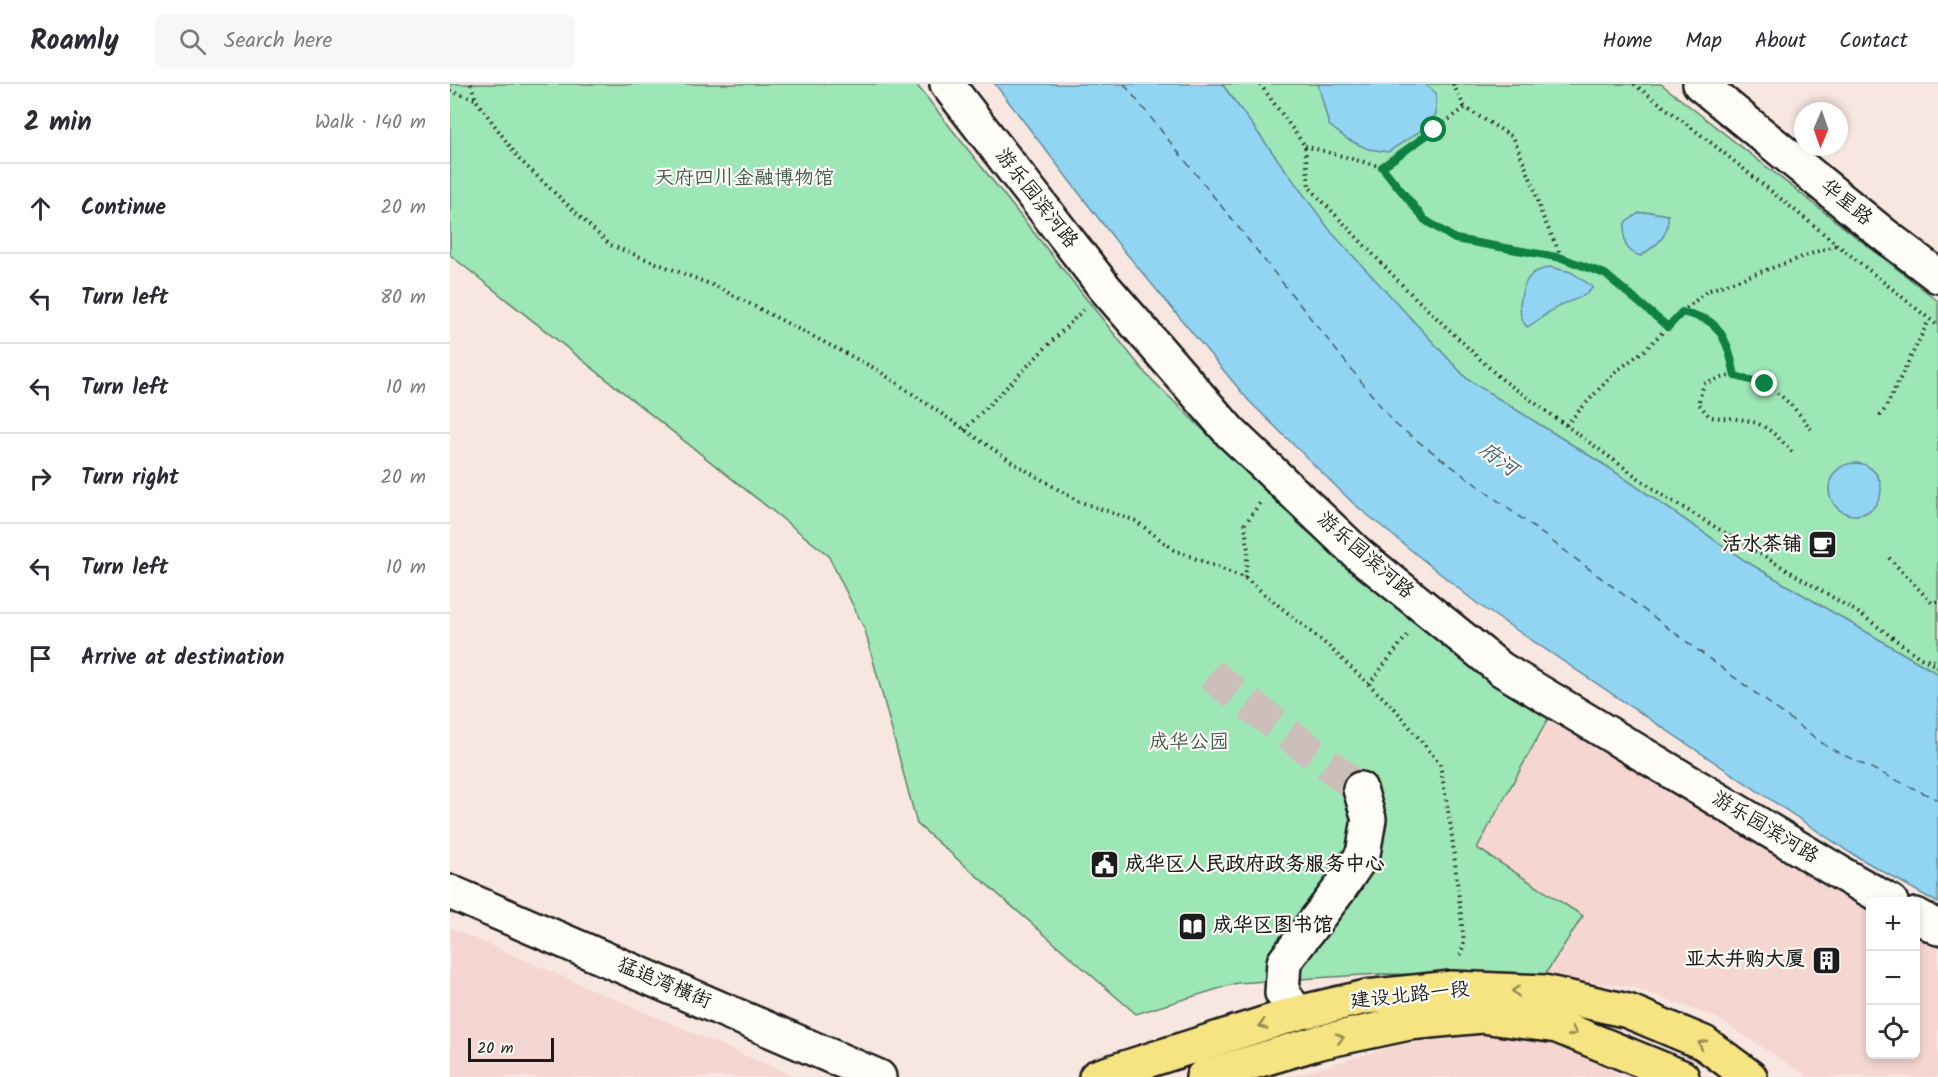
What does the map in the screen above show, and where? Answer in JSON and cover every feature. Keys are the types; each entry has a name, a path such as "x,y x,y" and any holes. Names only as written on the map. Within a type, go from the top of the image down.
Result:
{"main road":[{"name":"建设北路一段","path":"1096,1077 1298,1014 1366,997 1452,988 1544,992 1628,1011 1704,1043 1750,1077"},
{"name":"建设北路一段","path":"1203,1077 1320,1042 1409,1023 1482,1016 1557,1026 1682,1077"}],"street":[{"name":"游乐园滨河路","path":"947,84 1105,288 1230,432 1358,554 1501,669 1882,897"},
{"name":"华星路","path":"1700,84 1938,276"},
{"path":"1298,1014 1282,993 1284,962 1339,891 1363,854 1369,819 1360,789"},
{"name":"猛追湾横街","path":"450,892 879,1077"},
{"path":"1920,917 1938,928"}],"path":[{"path":"471,84 476,100 520,160 610,245 715,286 866,364 1012,462 1078,501 1136,521 1174,550 1245,578 1328,646 1395,709 1440,764 1451,828 1464,942 1452,988"},
{"path":"1260,84 1305,146 1309,187 1407,290 1499,377 1662,495 1862,615 1919,657 1938,667"},
{"path":"1453,84 1465,108 1513,137 1534,187 1542,215 1562,258"},
{"path":"1634,84 1714,145 1938,326"},
{"path":"450,91 476,100"},
{"path":"1382,167 1465,108"},
{"path":"1305,146 1382,167 1425,220 1455,239 1562,258 1605,274 1668,327"},
{"path":"1566,425 1614,374 1646,349 1682,312 1707,291 1837,245"},
{"path":"1682,312 1705,319 1717,327 1731,356 1735,376"},
{"path":"964,430 1080,313"},
{"path":"1880,416 1929,320"},
{"path":"1792,452 1775,433 1751,420 1710,417 1698,403 1704,384 1735,376 1765,384 1799,413 1811,429"},
{"path":"1245,578 1248,551 1245,524 1264,498"},
{"path":"1889,558 1932,603 1938,602"},
{"path":"1369,684 1413,628"},
{"path":"1919,657 1938,662"}],"shaded area":[{"name":"亚太并购大厦","path":"1548,719 1867,897 1866,1059 1920,1059 1920,927 1938,937 1938,1077 1809,1077 1717,1018 1633,987 1544,976 1476,848"},
{"path":"450,928 795,1077 450,1077"},
{"path":"1491,1034 1580,1049 1621,1077 1288,1077 1400,1045"}],"green space":[{"name":"成华公园","path":"450,84 916,84 1146,374 1303,528 1415,620 1548,719 1477,848 1583,916 1544,976 1379,974 1237,983 1136,1014 917,824 865,630 828,555 450,255"},
{"path":"1222,84 1661,84 1938,301 1938,674 1747,562 1606,466 1467,379 1331,233"}],"water":[{"name":"府河","path":"995,84 1222,84 1332,233 1467,379 1606,466 1747,562 1938,674 1938,903 1849,852 1479,605 1354,504 1249,401 1116,241"},
{"path":"1318,84 1425,84 1436,93 1436,114 1425,128 1388,152 1368,149 1347,139 1329,125"},
{"path":"1651,212 1668,215 1668,223 1661,240 1641,256 1631,251 1626,244 1625,223 1639,213"},
{"path":"1550,267 1571,272 1593,287 1585,295 1560,305 1527,327 1523,322 1520,308 1524,286 1532,274"},
{"path":"1855,463 1869,467 1877,475 1881,489 1877,503 1869,511 1855,515 1841,511 1833,503 1829,489 1833,475 1841,467"}],"ferry route":[{"path":"1124,84 1395,424 1829,748 1938,800"}],"tunnel":[{"path":"1210,674 1360,789"}],"place":[{"name":"活水茶铺","path":"1823,545"},
{"name":"成华区人民政府政务服务中心","path":"1104,865"},
{"name":"成华区图书馆","path":"1192,926"},
{"name":"亚太并购大厦","path":"1826,960"}],"route":[{"path":"1434,130 1382,167 1425,220 1455,239 1562,258 1605,274 1668,327 1682,312 1705,319 1717,327 1731,356 1735,376 1765,384"}],"park label":[{"name":"天府四川金融博物馆","path":"744,179"}]}
